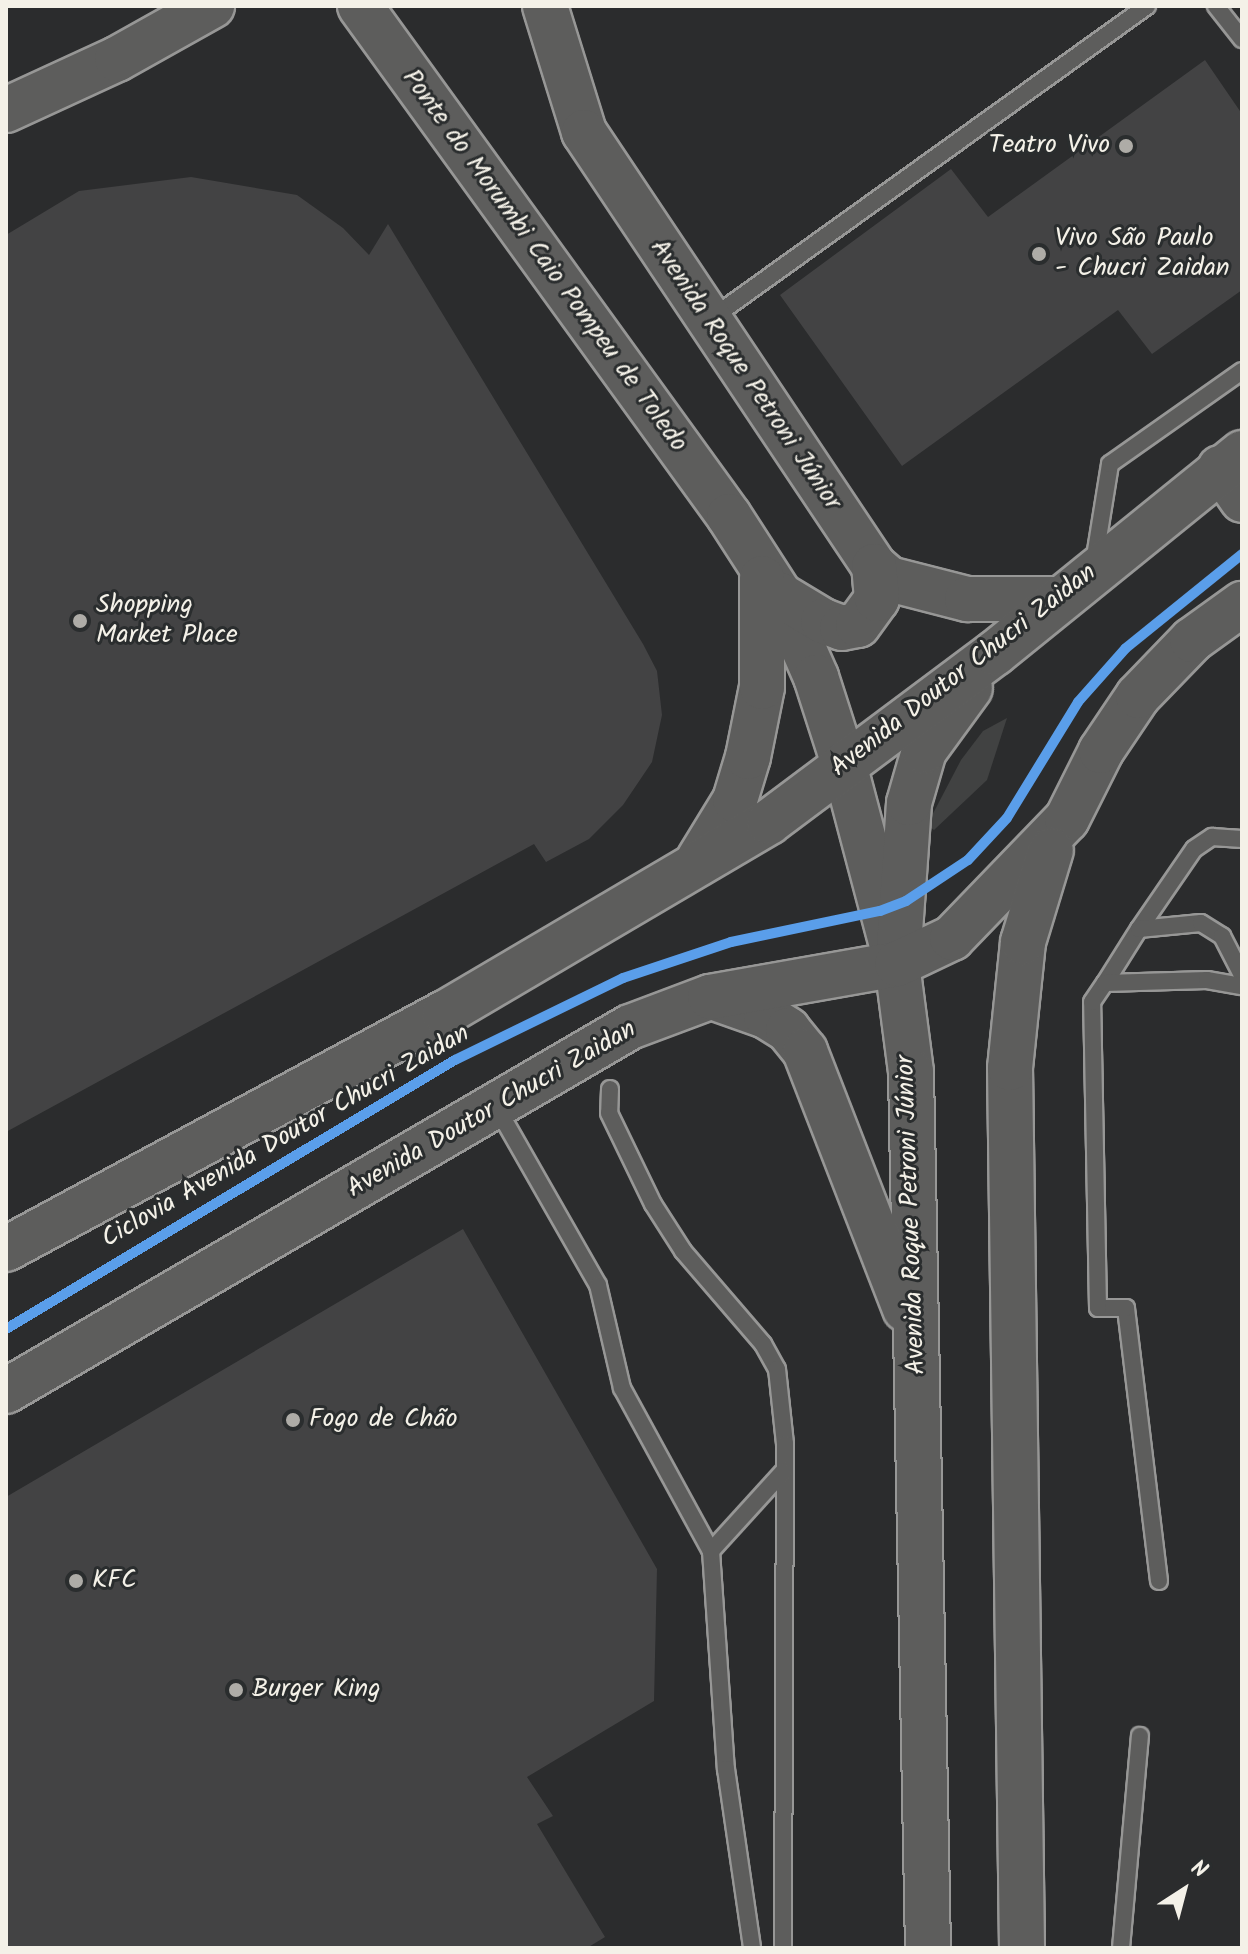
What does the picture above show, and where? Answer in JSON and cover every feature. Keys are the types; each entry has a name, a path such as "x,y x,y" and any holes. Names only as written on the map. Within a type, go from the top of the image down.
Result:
{"main road":[{"path":"6,110 117,59 212,6"},
{"name":"Ponte do Morumbi Caio Pompeu de Toledo","path":"360,6 729,516"},
{"name":"Avenida Roque Petroni Júnior","path":"545,6 584,132 874,566 889,579 967,599 1076,586"},
{"name":"Avenida Doutor Chucri Zaidan","path":"6,1249 445,1013 769,822 995,653 1076,586 1235,473"},
{"name":"Avenida Roque Petroni Júnior","path":"729,516 770,581 816,677 844,764 897,964 911,1072 928,1948"},
{"path":"770,581 832,625 858,625 877,599 874,566"},
{"path":"695,866 735,800 748,757 762,687 770,581"},
{"name":"Avenida Doutor Chucri Zaidan","path":"6,1391 630,1027 710,997 897,964 952,938 1067,819 1101,751 1138,696 1192,640 1242,604"},
{"path":"897,964 909,803 924,751 995,653"},
{"path":"1022,1948 1010,1068 1031,903 1067,819"},
{"path":"710,997 766,1016 788,1030 805,1051 915,1336"}],"lane":[{"path":"708,321 1147,6"},
{"path":"1216,6 1242,39"},
{"path":"1076,586 1110,464 1242,371"},
{"path":"1159,1581 1126,1308 1098,1308 1092,1002 1194,849 1212,837 1242,839"},
{"path":"1139,929 1212,926 1242,975"},
{"path":"1105,983 1207,980 1242,986"},
{"path":"610,1089 609,1113 653,1204 683,1251 763,1344 777,1369 783,1472 783,1948"},
{"path":"496,1107 598,1285 622,1388 711,1551 726,1769 752,1948"},
{"path":"711,1551 783,1472"},
{"path":"1121,1948 1140,1736"}],"shaded area":[{"path":"1007,718 987,780 934,830 927,825 961,760 983,731"}],"building":[{"name":"Vivo São Paulo - Chucri Zaidan","path":"1205,60 1242,114 1242,290 1152,354 1118,310 902,466 780,295 951,169 988,217"},
{"path":"191,177 297,195 343,228 369,255 388,224 643,644 657,671 662,715 652,762 623,805 589,839 546,862 534,844 6,1132 6,235 79,191"},
{"path":"463,1229 657,1569 654,1701 527,1777 553,1816 537,1824 605,1937 587,1948 6,1948 6,1497"}],"cycle path":[{"name":"Ciclovia Avenida Doutor Chucri Zaidan","path":"6,1329 455,1060 623,978 731,942 880,911 906,901 968,860 1007,818 1078,702 1126,648 1242,554"}],"place":[{"name":"Teatro Vivo","path":"1126,146"},
{"name":"Vivo São Paulo - Chucri Zaidan","path":"1039,254"},
{"name":"Shopping Market Place","path":"80,621"},
{"name":"Fogo de Chão","path":"293,1420"},
{"name":"KFC","path":"76,1581"},
{"name":"Burger King","path":"236,1690"}]}
